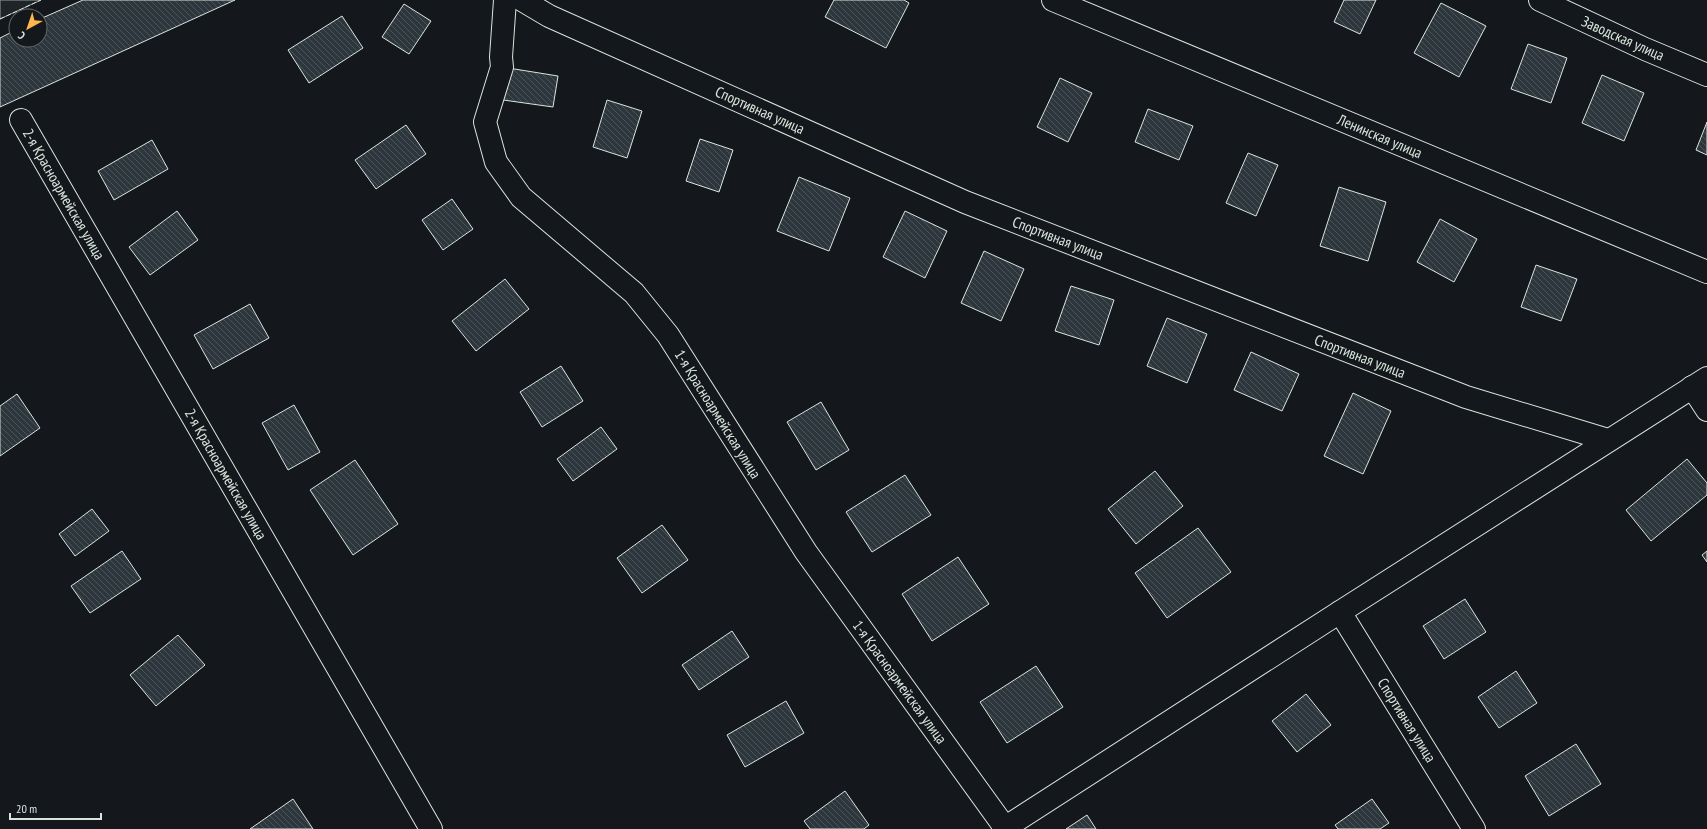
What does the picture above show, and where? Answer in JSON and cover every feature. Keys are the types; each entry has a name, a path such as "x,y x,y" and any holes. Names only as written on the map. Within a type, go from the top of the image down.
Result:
{"street":[{"name":"1-я Красноармейская улица","path":"505,0 501,57 502,67 485,122 496,162 520,197 634,293 668,335 806,552 1005,829"},
{"name":"Спортивная улица","path":"522,0 549,16 965,202 1466,397 1608,440"},
{"name":"Ленинская улица","path":"1052,0 1707,272"},
{"name":"Заводская улица","path":"1540,0 1645,49 1707,75"},
{"name":"2-я Красноармейская улица","path":"21,120 431,829"},
{"path":"1005,829 1340,612 1699,383 1707,410"},
{"name":"Спортивная улица","path":"1340,612 1474,829"}],"shaded area":[{"path":"0,0 41,0 24,8 8,8 8,15 0,19"}],"building":[{"path":"83,0 235,0 0,107 0,38 8,34 8,48 48,48 48,15"},
{"path":"834,0 904,0 909,3 886,48 825,17"},
{"path":"1344,0 1376,0 1360,34 1334,22"},
{"path":"1441,3 1486,26 1459,77 1414,53"},
{"path":"404,4 431,21 409,54 382,37"},
{"path":"342,16 363,48 309,83 288,50"},
{"path":"1528,44 1567,58 1551,103 1511,89"},
{"path":"502,67 558,76 553,107 496,99"},
{"path":"1602,75 1644,93 1624,141 1582,123"},
{"path":"1060,78 1092,93 1068,142 1037,127"},
{"path":"607,100 642,111 627,158 593,147"},
{"path":"1148,109 1193,126 1179,160 1135,142"},
{"path":"1707,122 1707,155 1696,150"},
{"path":"406,125 426,154 376,189 355,160"},
{"path":"700,139 733,150 719,192 686,181"},
{"path":"152,140 168,169 114,200 98,171"},
{"path":"1248,153 1278,165 1256,216 1226,203"},
{"path":"799,177 850,198 829,251 777,231"},
{"path":"1339,187 1386,202 1368,261 1320,246"},
{"path":"452,199 473,229 443,250 422,220"},
{"path":"177,211 198,240 150,275 129,247"},
{"path":"905,211 947,231 925,278 883,257"},
{"path":"1440,219 1477,239 1454,282 1417,262"},
{"path":"984,251 1024,269 1001,321 961,303"},
{"path":"1536,265 1577,279 1561,321 1521,307"},
{"path":"505,279 529,309 476,351 452,321"},
{"path":"1071,286 1114,300 1099,345 1055,331"},
{"path":"250,304 269,338 213,369 194,335"},
{"path":"1167,318 1207,334 1187,383 1147,366"},
{"path":"1251,352 1299,374 1282,411 1234,390"},
{"path":"561,366 583,401 542,427 520,392"},
{"path":"1353,393 1391,411 1363,474 1324,456"},
{"path":"17,394 40,428 0,456 0,406"},
{"path":"821,402 849,450 816,470 787,422"},
{"path":"294,405 320,452 288,470 262,423"},
{"path":"601,427 617,449 573,481 557,459"},
{"path":"1687,459 1707,483 1707,495 1651,541 1626,510"},
{"path":"355,460 398,524 353,555 310,490"},
{"path":"1155,471 1183,506 1136,544 1108,509"},
{"path":"905,475 931,515 872,552 846,512"},
{"path":"92,509 109,531 75,556 59,534"},
{"path":"662,525 688,560 642,593 617,558"},
{"path":"1198,528 1231,572 1167,618 1135,573"},
{"path":"122,551 141,579 90,613 71,586"},
{"path":"1707,551 1707,562 1702,555"},
{"path":"958,557 989,604 932,641 902,594"},
{"path":"1465,599 1486,632 1444,659 1423,626"},
{"path":"732,631 749,657 699,690 682,665"},
{"path":"178,635 205,665 156,706 130,675"},
{"path":"1036,666 1063,707 1007,743 980,702"},
{"path":"1516,671 1537,703 1499,728 1478,697"},
{"path":"1306,694 1331,725 1297,752 1272,721"},
{"path":"786,701 804,733 745,767 727,735"},
{"path":"1576,744 1601,784 1549,816 1525,776"},
{"path":"845,791 869,825 864,829 810,829 804,821"},
{"path":"293,799 313,829 250,829"},
{"path":"1372,799 1389,823 1380,829 1338,829 1335,825"},
{"path":"1087,815 1096,829 1066,829"}],"fence":[{"path":"0,19 41,0"}]}
